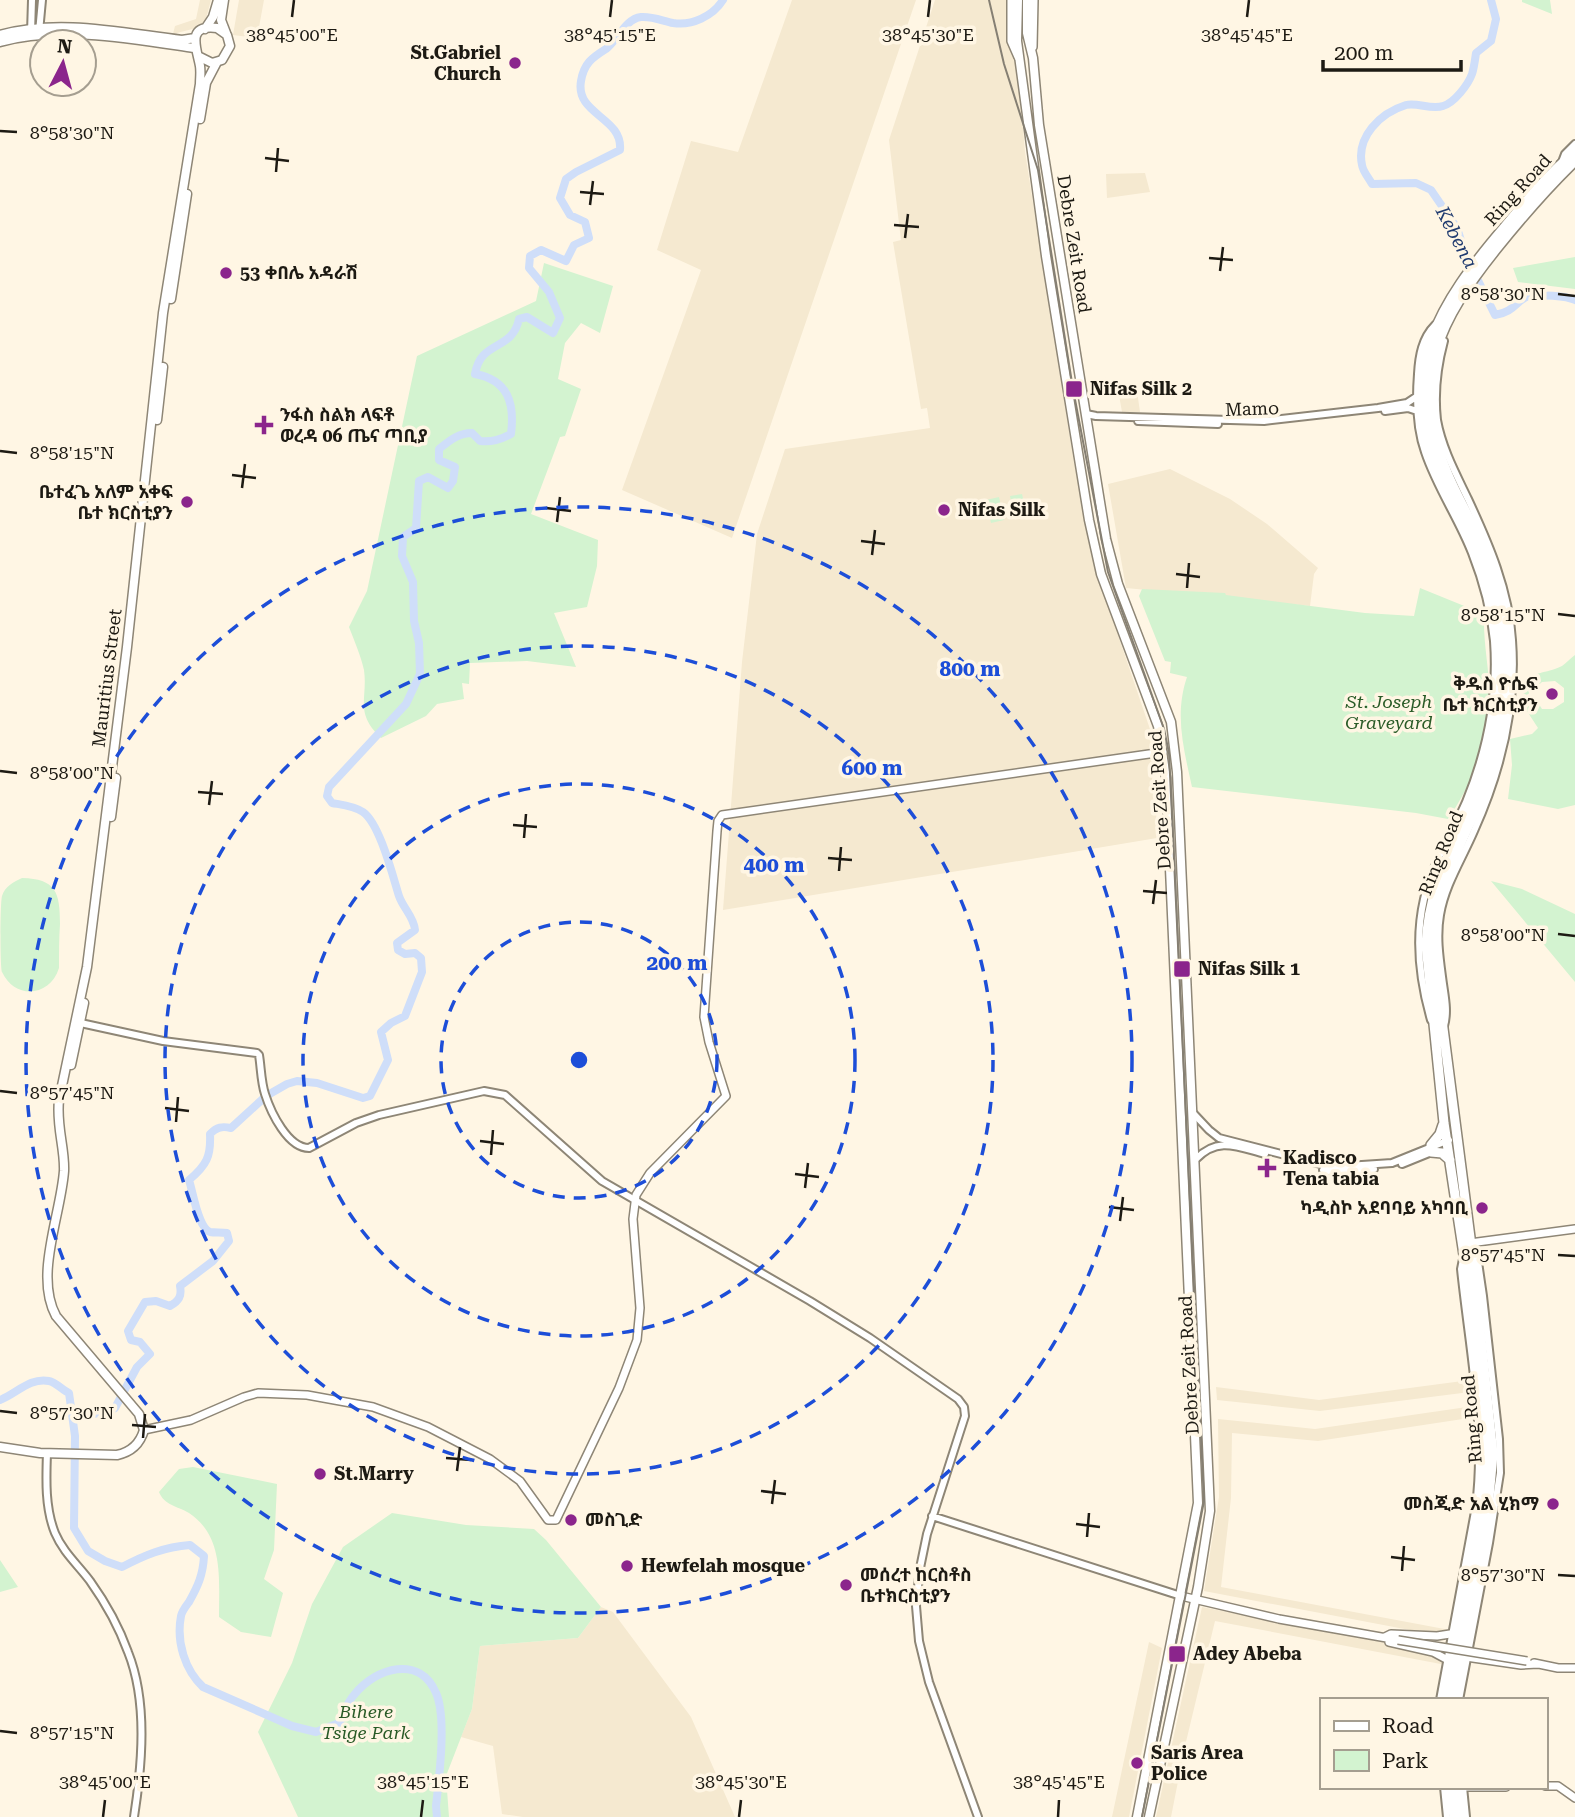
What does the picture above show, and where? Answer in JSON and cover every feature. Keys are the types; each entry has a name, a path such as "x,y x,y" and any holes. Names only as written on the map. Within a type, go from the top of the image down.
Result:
{"highway":[{"name":"Ring Road","path":"1453,1698 1487,1519 1493,1468 1492,1438 1468,1254 1444,1123 1433,957 1434,914 1448,871 1484,792 1495,757 1506,693 1507,663 1503,618 1491,569 1479,537 1446,471 1431,421 1430,383 1439,337 1469,270 1528,205 1570,164 1575,152"},
{"name":"Ring Road","path":"1446,1698 1479,1518 1486,1464 1468,1254 1470,1243 1458,1141 1426,945 1429,912 1441,870 1485,767 1498,708 1501,659 1494,603 1487,577 1472,537 1438,468 1425,424 1424,371 1436,324 1452,303"},
{"path":"1444,1123 1431,1148 1450,1160"},
{"path":"1450,1789 1454,1817"},
{"path":"1456,1789 1460,1817"}],"main road":[{"path":"196,47 213,17 218,0"},
{"path":"196,47 206,62 222,60 229,51 230,40 221,20 224,0"},
{"path":"1011,0 1011,41 1020,62"},
{"name":"Debre Zeit Road","path":"1018,0 1017,41 1046,256 1089,520 1101,574 1158,726 1163,752 1198,1503 1137,1817"},
{"path":"1027,0 1027,33 1032,58"},
{"name":"Debre Zeit Road","path":"1034,0 1032,58 1039,125 1100,506 1113,568 1173,731 1179,797 1210,1502 1198,1587 1149,1817"},
{"path":"205,29 217,28 227,35"},
{"path":"0,35 28,32"},
{"path":"0,41 28,33"},
{"path":"98,37 196,47"},
{"name":"Mauritius Street","path":"77,1023 87,967 127,647 163,313 200,83 201,69 196,47"},
{"name":"Mauritius Street","path":"146,1430 130,1400 61,1324 50,1305 50,1257 64,1170 57,1123 58,1100 92,968 153,464 168,313 206,83 217,62"},
{"path":"0,1448 47,1455 124,1454 140,1442 146,1430 191,1420 244,1397 258,1393 307,1395 373,1406 429,1427 490,1459 516,1477 548,1520 554,1522 566,1504 619,1388 637,1340 640,1299 634,1201 650,1173 726,1096 704,1017 717,831 722,815 1163,752"},
{"path":"1470,1243 1575,1229"},
{"path":"1184,1583 1198,1587"},
{"path":"1181,1596 1383,1638 1575,1668"},
{"path":"1383,1638 1391,1634 1450,1634"},
{"path":"1383,1638 1446,1658"},
{"path":"1466,1657 1521,1665 1538,1664"},
{"path":"1547,1786 1558,1786 1575,1798"}],"street":[{"path":"32,0 35,28"},
{"path":"36,28 41,0"},
{"path":"1570,164 1565,154 1575,144"},
{"path":"1436,324 1426,335 1421,351 1416,397 1420,435 1431,468 1465,537 1479,573 1492,626 1495,662 1493,694 1483,750 1466,800 1424,899 1420,955 1427,1008 1439,1028"},
{"path":"1086,414 1157,419 1279,420 1407,403 1416,397"},
{"name":"Mamo","path":"1088,425 1097,421 1157,419 1263,424 1402,408 1417,411"},
{"path":"77,1023 163,1041 257,1053 268,1103 288,1139 294,1145 309,1148 356,1123 379,1115 484,1091 505,1096 602,1181 810,1301 870,1338 961,1402 965,1416 932,1516 917,1591 919,1641 929,1682 978,1817"},
{"path":"1193,1113 1219,1138 1333,1172 1395,1166 1431,1148 1458,1141"},
{"path":"1196,1159 1206,1150 1223,1144 1262,1151"},
{"path":"1459,1698 1500,1474 1499,1439 1483,1296 1478,1262 1468,1254"},
{"name":"Ring Road","path":"1440,1698 1450,1634 1476,1506 1480,1457 1461,1269 1468,1254"},
{"path":"47,1455 47,1498 55,1534 65,1552 90,1581 105,1605 133,1667 141,1739 134,1817"},
{"path":"932,1516 1181,1596"},
{"path":"1444,1789 1447,1817"},
{"path":"1463,1789 1466,1817"}],"shaded area":[{"path":"200,0 211,0 204,26 173,34 175,26 196,19"},
{"path":"239,0 264,0 257,38 233,35"},
{"path":"792,0 916,0 732,538 622,490 701,270 657,250 691,141 738,152"},
{"path":"935,0 1012,0 1025,152 1074,463 1097,573 1154,741 1157,838 723,910 742,662 757,534 785,449 930,428 927,408 921,409 893,242 901,240 889,140"},
{"path":"1145,173 1150,192 1107,198 1106,174"},
{"path":"1137,391 1140,412 1122,412 1119,395"},
{"path":"1170,469 1230,499 1267,524 1318,568 1314,574 1310,606 1126,588 1108,484"},
{"path":"1470,1380 1470,1392 1320,1411 1217,1400 1216,1387 1319,1400"},
{"path":"1474,1406 1476,1417 1318,1441 1232,1433 1231,1498 1221,1587 1455,1631 1452,1638 1204,1591 1219,1497 1218,1419 1315,1429"},
{"path":"601,1607 613,1612 691,1717 735,1817 523,1817 502,1814 493,1746 461,1737 472,1709 480,1646 578,1638"},
{"path":"1202,1607 1448,1655 1446,1665 1215,1621 1171,1817 1156,1817"},
{"path":"1149,1642 1162,1648 1129,1817 1112,1817"}],"green space":[{"path":"1550,0 1552,14 1522,2"},
{"path":"1575,257 1575,289 1518,282 1513,268"},
{"path":"544,263 613,286 600,333 581,323 565,343 558,379 581,389 565,436 560,437 531,514 598,540 597,566 587,607 554,613 576,667 527,661 470,663 469,684 462,683 464,699 437,704 426,716 381,738 365,713 364,670 349,627 367,591 417,356 536,301"},
{"path":"1022,494 1027,516 1015,519 1010,496"},
{"path":"999,497 1004,520 991,523 986,500"},
{"name":"St. Joseph Graveyard","path":"1420,588 1484,614 1490,696 1487,729 1472,776 1448,819 1192,787 1183,746 1181,719 1187,677 1170,673 1171,662 1165,661 1139,596 1142,589 1225,593 1365,613 1414,616"},
{"path":"1575,655 1575,805 1558,809 1508,799 1512,765 1510,739 1532,734 1538,728 1523,705 1528,698 1535,698 1542,709 1553,709 1564,702 1564,688 1555,681 1542,682 1527,695 1519,691 1529,679 1562,666"},
{"path":"22,878 42,881 54,889 60,913 59,968 48,985 32,991 15,987 1,968 2,896 8,887"},
{"path":"1491,881 1522,889 1575,914 1575,982"},
{"path":"193,1467 277,1484 274,1550 264,1579 283,1593 271,1637 241,1632 219,1617 219,1573 214,1546 200,1523 189,1513 168,1503 159,1492 179,1469"},
{"name":"Bihere Tsige Park","path":"392,1513 466,1525 534,1529 601,1607 578,1638 480,1646 472,1709 446,1776 449,1817 298,1817 258,1732 292,1663 312,1604 343,1547"},
{"path":"0,1560 18,1587 0,1592"}],"waterway":[{"path":"74,1419 87,1414 107,1413 115,1408 137,1367 150,1354 140,1342 131,1340 128,1331 145,1302 156,1301 170,1306 173,1304 180,1295 180,1286 213,1261 229,1241 227,1233 210,1232 202,1224 189,1180 207,1160 210,1134 220,1128 231,1128 266,1096 297,1081 317,1083 363,1098 370,1096 388,1060 381,1032 405,1016 422,972 421,958 415,953 405,954 398,950 397,943 415,930 414,925 401,900 385,851 369,818 356,808 332,803 327,796 329,787 406,704 420,674 413,582 402,556 403,537 416,528 419,481 428,477 448,488 453,481 455,467 439,460 439,449 454,438 472,433 480,441 488,441 511,434 512,412 507,395 495,382 475,374 478,363 483,355 510,337 519,319 527,317 553,333 560,318 549,292 529,268 530,256 541,250 566,261 574,245 589,238 585,222 570,215 560,198 566,179 620,150 619,139 614,130 591,109 581,92 582,75 587,65 635,19 645,17 687,23 708,15 723,0"},
{"name":"Kebena","path":"1491,0 1496,19 1491,41 1476,53 1472,74 1464,88 1443,106 1406,105 1379,120 1366,136 1361,155 1363,168 1372,184 1416,183 1431,190 1457,228 1466,256 1495,315 1511,309 1529,296 1566,297 1575,300"},
{"path":"0,1400 42,1380 51,1382 69,1393 75,1436 74,1528 88,1551 122,1567 155,1552 181,1546 190,1545 204,1556 200,1580 182,1612 180,1626 183,1655 191,1672 203,1687 292,1726 316,1732 339,1723 347,1705 363,1685 385,1672 409,1670 420,1673 429,1681 436,1693 441,1717 437,1817"}],"tram line":[{"path":"989,0 1004,64 1038,170 1073,389 1108,572 1164,729 1169,753 1204,1501 1142,1817"}],"place":[{"name":"St.Gabriel Church","path":"515,63"},
{"name":"53 ቀበሌ አዳራሽ","path":"226,273"},
{"name":"Nifas Silk 2","path":"1074,389"},
{"name":"ንፋስ ስልክ ላፍቶ ወረዳ 06 ጤና ጣቢያ","path":"264,425"},
{"name":"ቤተፈጌ አለም አቀፍ ቤተ ክርስቲያን","path":"187,502"},
{"name":"Nifas Silk","path":"944,510"},
{"name":"ቅዱስ ዮሴፍ ቤተ ክርስቲያን","path":"1552,694"},
{"name":"Nifas Silk 1","path":"1182,969"},
{"name":"Kadisco Tena tabia","path":"1267,1168"},
{"name":"ካዲስኮ አደባባይ አካባቢ","path":"1482,1208"},
{"name":"St.Marry","path":"320,1474"},
{"name":"መስጂድ አል ሂክማ","path":"1553,1504"},
{"name":"መስጊድ","path":"571,1520"},
{"name":"Hewfelah mosque","path":"627,1566"},
{"name":"መሰረተ ከርስቶስ ቤተክርስቲያን","path":"846,1585"},
{"name":"Adey Abeba","path":"1177,1654"},
{"name":"Saris Area Police","path":"1137,1763"}]}
